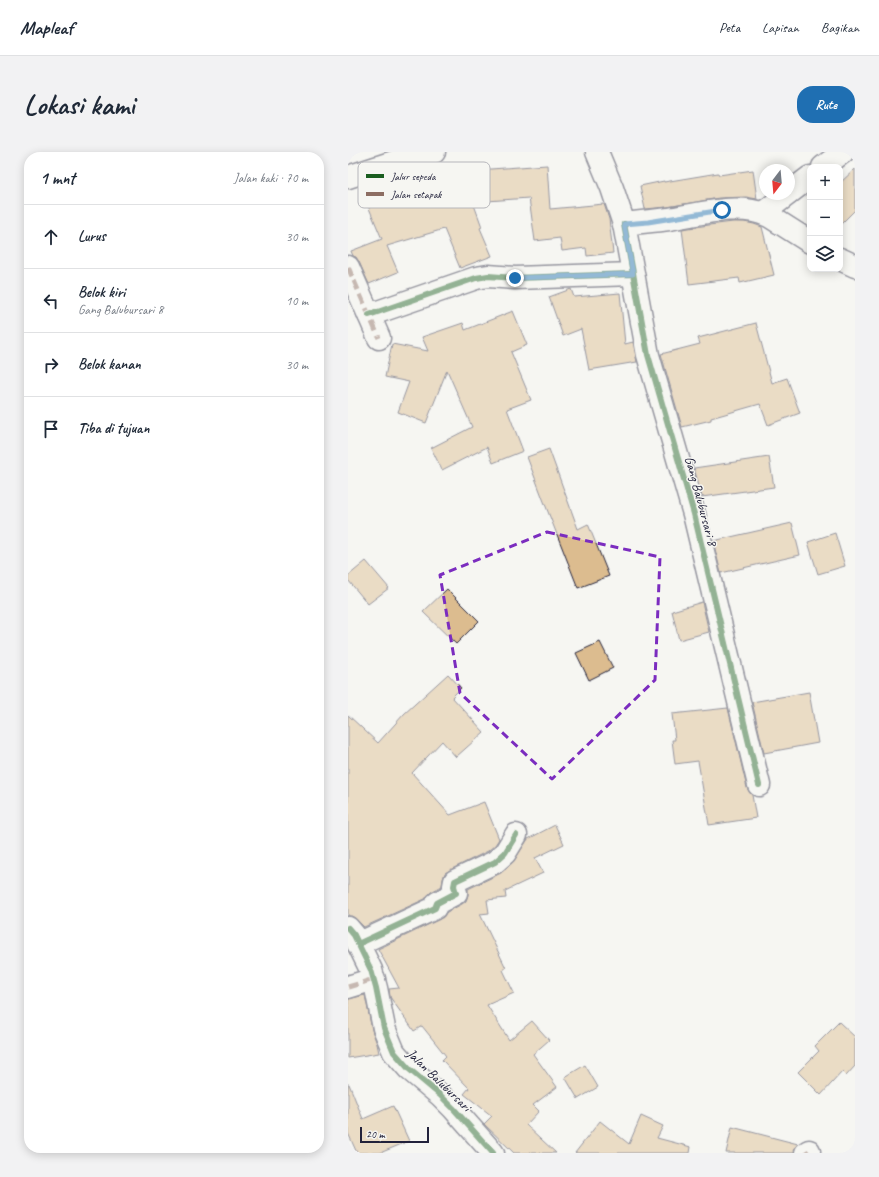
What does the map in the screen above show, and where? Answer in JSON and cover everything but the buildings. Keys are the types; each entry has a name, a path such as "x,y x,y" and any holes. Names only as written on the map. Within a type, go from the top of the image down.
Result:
{"street":[{"path":"394,162 434,152"},
{"name":"Gang Balubursari 8","path":"597,152 612,188 624,224 648,356 694,514 759,785"},
{"path":"827,164 843,152"},
{"path":"348,177 358,174"},
{"path":"795,189 807,179"},
{"path":"763,213 781,200"},
{"path":"624,224 648,222 722,210 746,209 763,213 807,240"},
{"path":"843,261 855,266"},
{"path":"348,266 379,338"},
{"path":"369,315 476,278 488,276 515,278 633,274"},
{"path":"353,936 435,908 436,904 456,894 454,886 455,881 495,862 505,853 516,835"},
{"name":"Jalan Balubursari","path":"353,936 365,957 374,979 384,1028 394,1052 409,1069 453,1108 493,1153"},
{"path":"348,986 374,979"}],"highlighted area":[{"path":"547,532 660,557 655,680 552,779 460,693 440,575"}],"marked path":[{"path":"348,267 379,338"},
{"path":"348,987 374,979"}],"cycle path":[{"path":"624,224 648,355 694,514 759,785"},
{"path":"369,315 476,278 488,276 515,278 633,274"},
{"path":"358,944 435,908 437,903 456,893 454,886 455,881 495,862 505,853 516,835"},
{"path":"348,928 354,935 371,970 384,1028 394,1052 409,1069 453,1108 493,1153"}],"route":[{"path":"515,278 633,274 624,224 648,222 722,210"}]}
